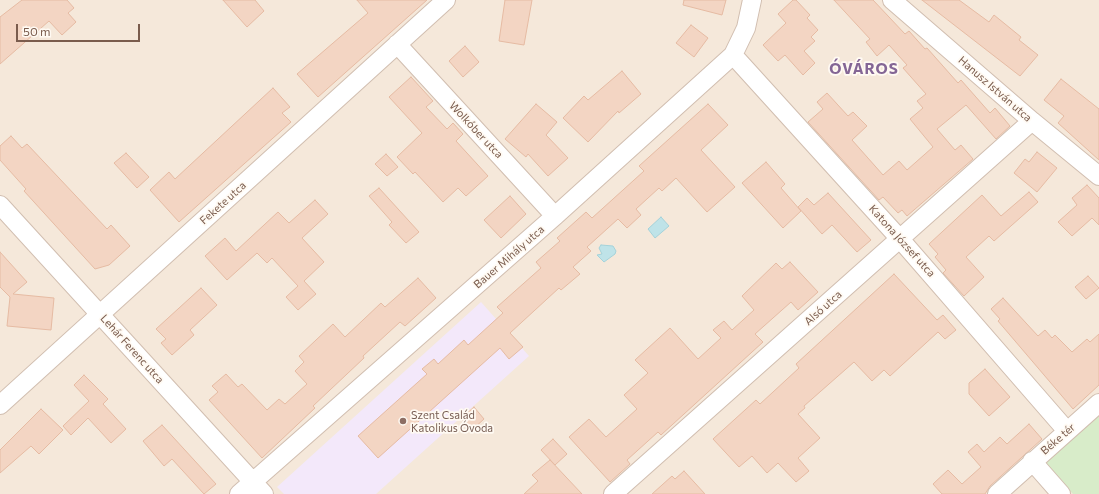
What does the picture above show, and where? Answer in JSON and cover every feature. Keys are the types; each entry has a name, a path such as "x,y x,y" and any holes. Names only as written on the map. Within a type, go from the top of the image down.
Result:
{"street":[{"name":"Fekete utca","path":"0,405 446,0"},
{"name":"Bauer Mihály utca","path":"239,494 258,488 733,55 746,28 752,0"},
{"name":"Hanusz István utca","path":"892,0 1032,121 1099,176"},
{"name":"Wolkóber utca","path":"397,44 555,216"},
{"name":"Katona József utca","path":"733,55 900,239 1067,431"},
{"name":"Alsó utca","path":"613,494 1032,121"},
{"name":"Lehár Ferenc utca","path":"0,205 258,488"},
{"name":"Béke tér","path":"1061,494 1032,461 1099,403"},
{"path":"997,494 1032,461"}],"shaded area":[{"path":"0,0 1099,0 1099,494 0,494"},
{"name":"Szent Család Katolikus Óvoda","path":"481,302 529,356 376,494 284,494 277,487"}],"green space":[{"path":"1099,413 1099,494 1073,494 1045,462"}],"water":[{"path":"661,217 669,226 655,238 648,229"},
{"path":"601,245 613,246 616,251 615,254 604,262 597,255 602,254 599,248"}],"building":[{"path":"22,0 67,0 74,8 68,13 76,22 62,35 49,21 0,64 0,17"},
{"path":"223,0 255,0 264,11 247,27"},
{"path":"357,0 427,0 318,97 297,74 368,13"},
{"path":"505,0 532,0 524,45 499,41"},
{"path":"684,0 726,0 722,15 683,5"},
{"path":"793,0 796,0 810,15 807,18 818,30 811,37 815,41 804,51 815,63 803,75 785,55 778,61 763,45 786,23 778,14"},
{"path":"834,0 873,0 905,34 909,31 925,49 927,48 958,83 961,80 990,113 995,108 1010,126 996,139 966,105 937,129 955,150 961,145 973,159 907,216 902,210 898,213 883,197 879,200 808,122 823,109 817,102 827,93 848,116 853,112 867,126 852,140 883,175 899,161 907,170 933,147 910,119 923,108 917,101 926,94 903,68 907,65 889,45 877,56 866,42 870,39"},
{"path":"922,0 959,0 989,22 994,15 1021,37 1019,40 1038,55 1020,76"},
{"path":"691,25 708,38 694,57 676,43"},
{"path":"465,46 479,62 463,77 449,61"},
{"path":"622,71 641,94 619,113 618,111 588,142 563,118 584,96 588,100"},
{"path":"411,77 433,101 426,107 447,129 453,123 463,134 456,141 488,176 466,196 458,188 443,202 415,172 413,174 397,157 422,133 389,97"},
{"path":"1061,79 1099,109 1099,160 1058,123 1064,116 1044,100"},
{"path":"273,88 290,107 282,113 291,122 179,222 150,190 169,172 175,179"},
{"path":"536,104 557,122 546,135 568,158 548,176 528,154 526,157 505,139"},
{"path":"708,104 728,125 701,150 735,187 707,212 676,178 662,191 659,188 636,209 641,215 627,228 618,219 587,247 591,251 573,267 580,274 561,290 559,288 510,333 523,347 509,359 500,348 378,458 358,436 427,374 422,369 434,359 438,364 464,340 468,345 503,313 497,307 541,268 536,262 560,241 557,238 586,212 592,218 644,171 639,166"},
{"path":"11,136 22,148 27,144 107,229 111,225 130,246 109,265 95,269 24,191 26,189 0,160 0,146"},
{"path":"1037,152 1057,168 1037,192 1014,173 1025,159 1029,162"},
{"path":"126,153 149,177 137,188 114,163"},
{"path":"386,154 398,167 387,176 375,164"},
{"path":"766,162 785,184 781,188 801,211 783,228 742,183"},
{"path":"1087,185 1099,198 1099,225 1092,218 1072,236 1058,222 1077,205 1072,198"},
{"path":"379,188 419,232 406,243 389,225 392,222 369,196"},
{"path":"1029,192 1038,202 994,241 989,236 966,257 984,277 964,296 943,273 946,270 935,257 938,254 929,244 982,195 1001,216"},
{"path":"828,193 871,240 857,252 832,225 822,234 798,207 807,198 814,205"},
{"path":"510,196 526,214 501,238 484,220"},
{"path":"315,200 328,214 302,238 324,262 304,281 316,294 298,310 286,297 298,286 272,258 267,263 257,253 227,280 205,256 225,238 236,251 278,212 289,223"},
{"path":"0,252 27,282 13,294 54,298 51,330 7,326 10,297 0,287"},
{"path":"790,262 818,292 798,310 791,302 755,334 763,342 661,435 658,432 627,460 630,464 610,482 569,437 589,419 606,437 637,409 624,395 648,373 635,360 670,328 698,359 721,338 713,330 724,321 732,330 754,310 742,296 776,263 782,269"},
{"path":"894,274 937,320 943,315 956,330 945,339 938,332 890,376 884,370 872,381 854,362 804,406 805,408 798,414 820,438 798,458 809,471 796,482 778,463 767,473 752,456 739,467 713,439 756,400 760,404 799,368 796,364"},
{"path":"1088,276 1099,288 1086,299 1075,287"},
{"path":"418,278 436,298 405,326 400,322 363,356 364,358 313,406 315,408 262,458 209,400 218,392 212,386 226,374 238,387 242,384 267,410 279,399 285,404 307,384 295,371 304,362 299,356 333,324 345,337 381,303 385,307"},
{"path":"201,288 217,305 190,330 194,335 172,355 161,343 166,339 156,329"},
{"path":"1003,298 1038,336 1045,330 1052,338 1055,335 1072,352 1087,339 1090,342 1099,334 1099,385 1073,409 998,321 1000,319 991,309"},
{"path":"985,369 1010,397 989,416 969,394 969,383"},
{"path":"84,375 108,399 103,404 126,429 111,443 88,418 71,435 63,426 89,401 74,385"},
{"path":"474,407 484,419 472,430 461,419"},
{"path":"41,409 63,430 39,454 31,446 0,473 0,450"},
{"path":"1029,424 1042,439 990,486 985,494 942,494 933,484 948,470 962,484 981,467 968,452 977,444 984,452 1000,437 1007,444"},
{"path":"162,425 216,484 204,494 172,459 164,466 143,441"},
{"path":"553,439 567,454 555,465 541,450"},
{"path":"550,460 582,494 524,494 538,481 532,475"},
{"path":"684,471 705,494 652,494 672,476 675,479"}],"place":[{"name":"Szent Család Katolikus Óvoda","path":"403,421"}],"district":[{"name":"ÓVÁROS","path":"864,69"}]}
